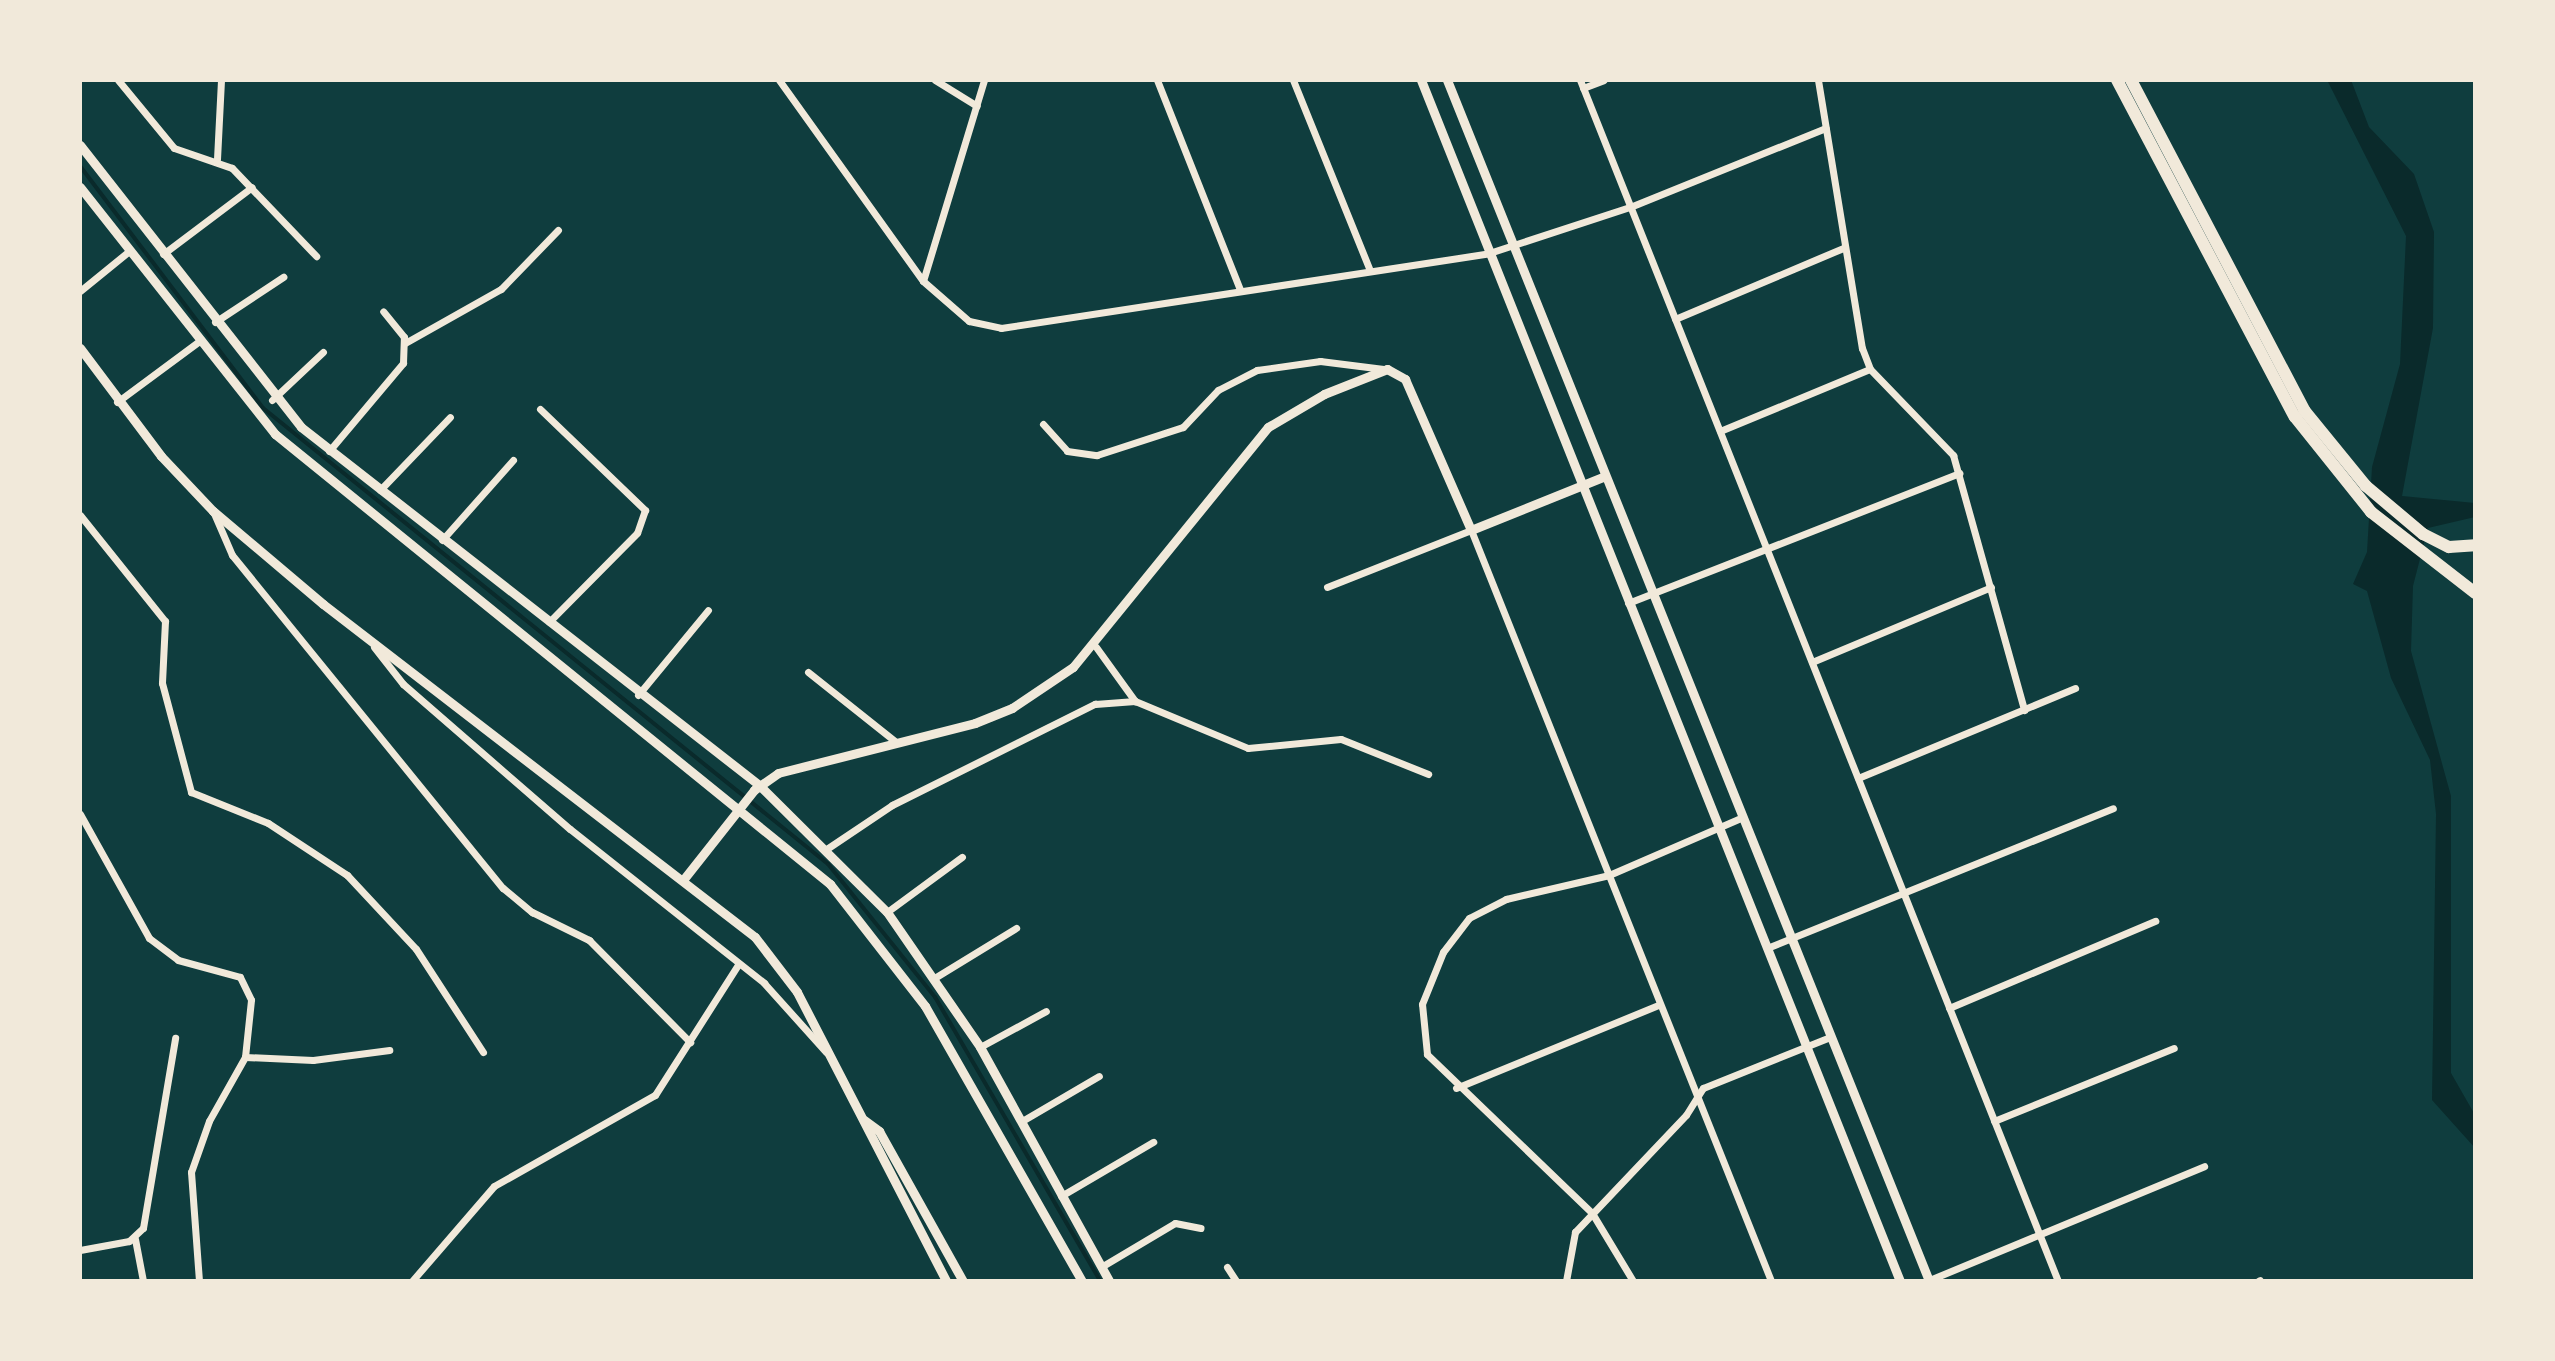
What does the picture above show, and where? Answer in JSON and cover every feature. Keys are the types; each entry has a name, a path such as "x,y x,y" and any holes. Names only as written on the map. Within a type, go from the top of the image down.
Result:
{"highway":[{"path":"2117,80 2295,417 2371,512 2475,593"},
{"path":"2131,80 2304,410 2366,486 2435,541 2475,545"}],"main road":[{"path":"1421,80 1900,1281"},
{"path":"1447,80 1928,1281"},
{"path":"80,145 272,400 329,451 756,787 828,848 887,912 936,977 980,1047 1109,1281"},
{"path":"80,187 258,417 303,459 743,804 830,884 925,1006 1082,1281"},
{"path":"80,348 117,402 213,511 365,636 755,937 797,992 946,1281"},
{"path":"683,880 756,787 809,760 896,742 1012,708 1096,647 1268,427 1284,412 1387,369 1415,389 1471,530 1605,476"},
{"path":"864,1120 879,1131 963,1281"}],"street":[{"path":"118,80 174,148 217,159 252,187 316,256"},
{"path":"217,159 221,80"},
{"path":"779,80 923,281 969,321 1001,328 1489,253 1630,207 1826,128"},
{"path":"935,80 977,106"},
{"path":"923,281 984,80"},
{"path":"1157,80 1240,290"},
{"path":"1293,80 1370,271"},
{"path":"1604,80 1582,84 2058,1281"},
{"path":"1818,80 1843,248 1870,369 1939,434 1959,473 2024,710"},
{"path":"163,254 252,187"},
{"path":"329,451 390,383 405,343 501,289 558,230"},
{"path":"1675,319 1843,248"},
{"path":"80,291 129,251"},
{"path":"215,322 283,277"},
{"path":"383,311 405,343"},
{"path":"117,402 198,342"},
{"path":"272,400 323,352"},
{"path":"1043,424 1067,451 1097,455 1183,427 1218,390 1257,370 1320,361 1387,369"},
{"path":"1720,431 1870,369"},
{"path":"540,409 645,510 637,533 549,622"},
{"path":"380,490 450,417"},
{"path":"442,540 513,460"},
{"path":"1628,603 1959,473"},
{"path":"213,511 232,555 503,888 532,912 589,940 690,1042"},
{"path":"80,515 165,621 165,704 191,792 268,823 347,875 416,949 483,1052"},
{"path":"1327,587 1471,530 1658,1005 1771,1281"},
{"path":"1812,662 1991,587"},
{"path":"638,695 708,610"},
{"path":"365,636 403,684 570,829 739,963 826,1052"},
{"path":"1096,647 1135,701"},
{"path":"808,672 896,742"},
{"path":"1858,778 2075,688"},
{"path":"828,848 892,805 1069,711 1135,701 1248,748 1341,739 1428,774"},
{"path":"1767,948 2113,808"},
{"path":"80,814 149,938 178,960 240,977 251,1000 245,1057 195,1152 189,1192 199,1281"},
{"path":"1633,1281 1592,1213 1456,1088 1427,1054 1420,1025 1454,932 1506,899 1609,875 1743,817"},
{"path":"887,912 962,857"},
{"path":"1949,1008 2155,921"},
{"path":"936,977 1016,928"},
{"path":"412,1281 494,1186 655,1095 739,963"},
{"path":"1456,1088 1658,1005"},
{"path":"980,1047 1046,1011"},
{"path":"1566,1281 1567,1251 1592,1213 1710,1082 1830,1037"},
{"path":"143,1281 135,1239 175,1038"},
{"path":"1994,1121 2174,1048"},
{"path":"245,1057 313,1060 389,1050"},
{"path":"1022,1121 1099,1076"},
{"path":"1061,1196 1153,1142"},
{"path":"1928,1281 2204,1166"},
{"path":"1101,1267 1184,1220 1201,1228"},
{"path":"80,1250 135,1239"},
{"path":"1227,1267 1236,1281"}],"water":[{"path":"2327,80 2351,80 2369,127 2414,174 2434,232 2433,328 2402,496 2475,503 2475,517 2428,528 2413,586 2411,651 2451,796 2451,1073 2475,1115 2475,1148 2432,1100 2436,814 2430,760 2391,678 2367,591 2353,584 2367,552 2372,467 2400,364 2406,236"}],"waterway":[{"path":"80,166 263,408 828,864 935,997 1100,1281"}]}
